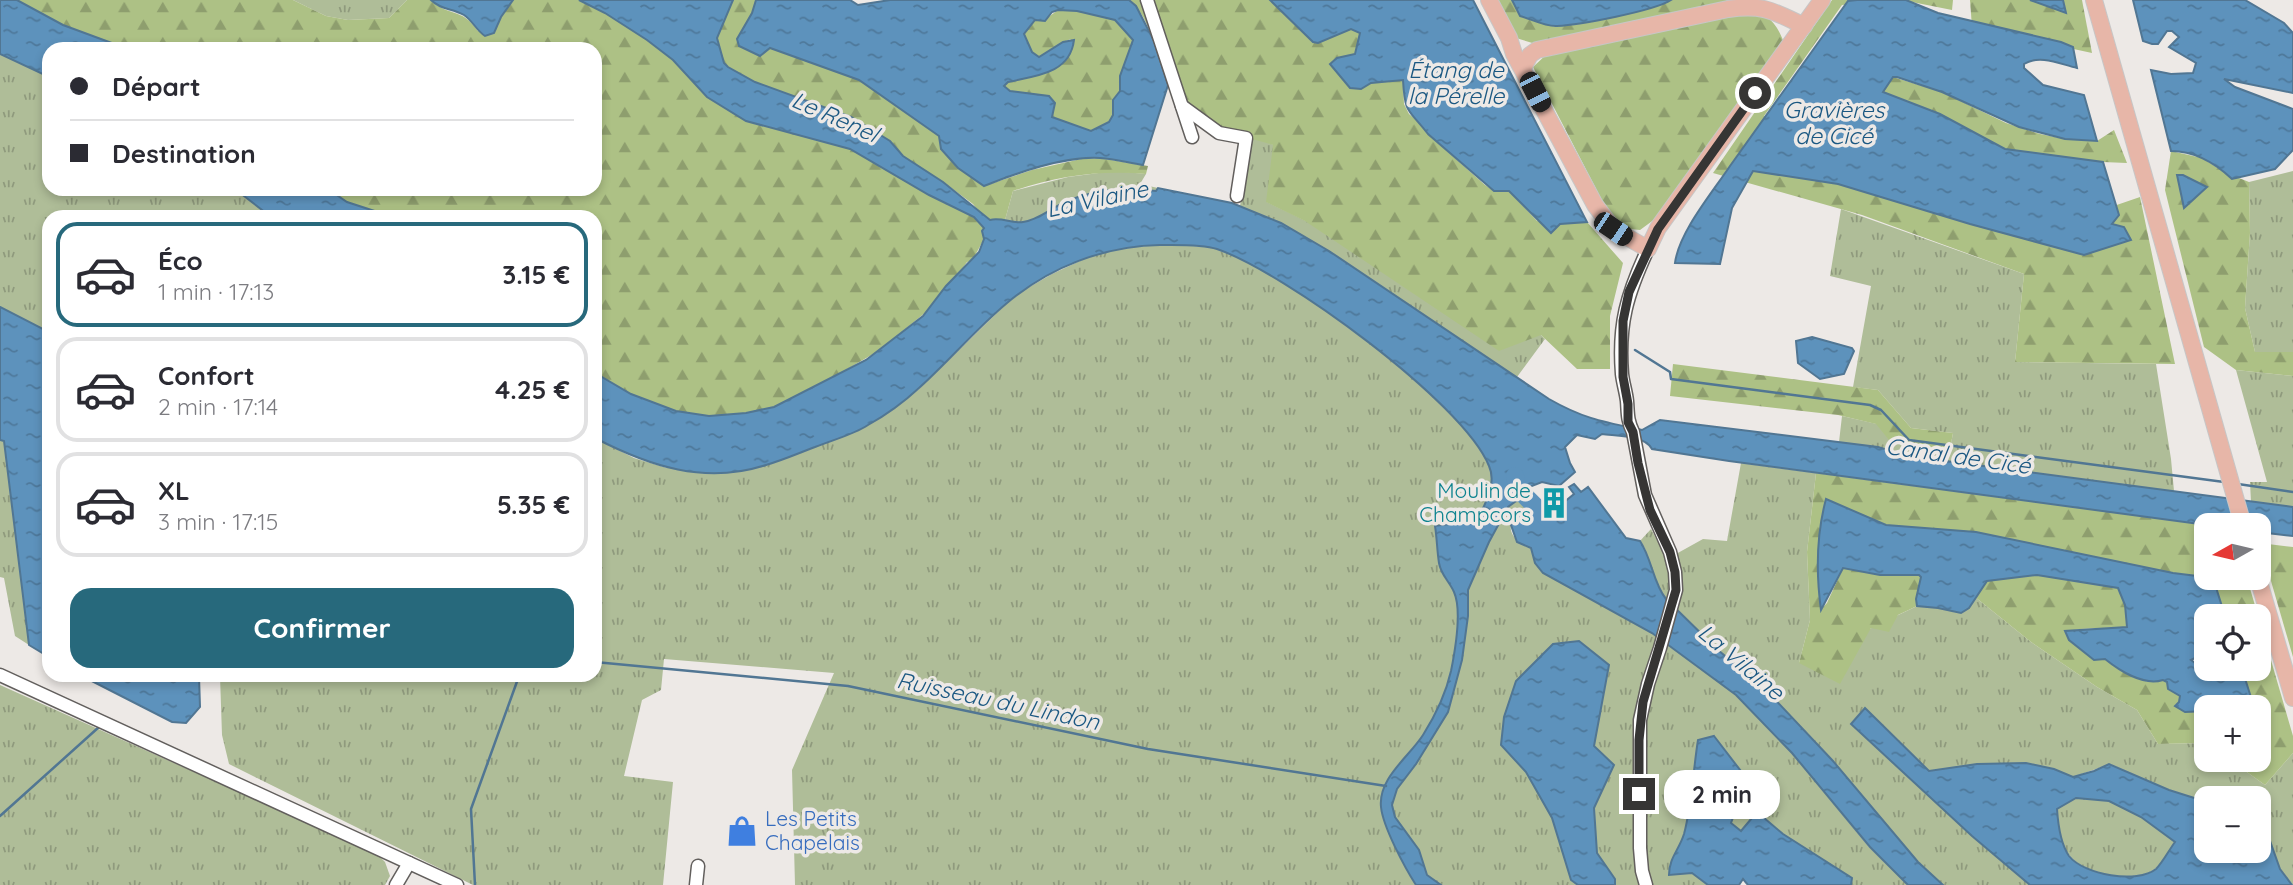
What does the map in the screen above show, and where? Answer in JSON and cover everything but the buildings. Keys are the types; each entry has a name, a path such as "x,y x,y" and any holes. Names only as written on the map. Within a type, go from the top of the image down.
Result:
{"main road":[{"path":"1489,0 1509,38 1514,54 1524,68 1595,205 1613,229 1648,249 1658,229 1822,0"},
{"path":"2094,0 2240,513"},
{"path":"1524,68 1530,54 1537,50 1749,6 1766,7 1804,26"},
{"path":"1509,38 1537,50"},
{"path":"2262,590 2293,698"}],"street":[{"path":"1147,0 1192,137"},
{"path":"1182,106 1219,133 1246,138 1237,196"},
{"path":"1646,885 1641,857 1640,720 1676,590 1670,552 1650,510 1633,432 1626,415 1628,404 1621,352 1623,321 1629,292 1648,249"},
{"path":"0,675 457,885"},
{"path":"396,885 409,863"},
{"path":"696,885 698,866"}],"green space":[{"path":"17,0 293,0 326,16 348,20 389,18 407,0 431,0 443,9 466,18 478,31 498,26 500,17 513,0 579,0 647,40 673,60 707,97 746,121 850,149 929,195 974,217 984,228 984,239 972,261 967,262 946,286 932,307 880,350 818,386 774,407 746,413 709,416 676,411 631,394 602,377 602,210 372,210 347,202 338,196 602,196 602,42 109,42 63,25"},
{"path":"293,0 407,0 389,18 348,20 326,16"},
{"path":"733,0 756,0 737,39 741,47 760,56 770,48 859,80 939,136 941,150 958,168 984,186 1032,170 1081,159 1099,158 1148,166 1146,174 1095,174 1029,186 1013,191 1005,220 990,220 973,204 903,156 890,141 851,117 755,82 728,67 724,63 717,37"},
{"path":"1129,0 1270,0 1313,42 1351,29 1360,33 1355,54 1335,59 1361,89 1370,83 1403,80 1404,104 1409,114 1485,185 1494,191 1509,191 1537,221 1560,224 1587,222 1623,263 1610,316 1610,369 1577,369 1541,335 1499,351 1305,221 1266,202 1273,145 1221,130 1171,89 1148,28 1137,8"},
{"path":"1497,0 1512,0 1520,16 1552,26 1561,26 1631,13 1671,0 1760,0 1731,2 1539,45 1516,38"},
{"path":"1832,0 1902,0 1842,5 1764,116 1827,144 2073,220 2140,197 2175,364 2015,362 2024,274 1862,215 1713,173"},
{"path":"1902,0 1953,0 1952,10"},
{"path":"1970,0 2082,0 2092,53 1972,27"},
{"path":"1058,10 1077,11 1115,20 1133,40 1120,76 1120,91 1114,98 1113,115 1109,122 1091,131 1052,117 1055,103 1049,96 1010,91 1004,86 1008,82 1031,77 1071,39 1039,57 1032,52 1024,34 1035,20 1043,21"},
{"path":"1729,14 1762,15 1773,23 1783,40 1655,219 1640,230 1630,229 1607,210 1533,67 1548,53"},
{"path":"0,54 42,74 42,196 244,196 262,210 42,210 42,328 0,307"},
{"path":"1893,77 1942,92 2006,123 2040,134 2097,141 2114,130 2127,163 2005,149 1940,114 1883,92"},
{"path":"1252,137 1274,145 1267,202 1541,335 1545,339 1517,377 1329,251 1240,206"},
{"path":"2171,151 2202,158 2224,172 2249,182 2250,233 2245,308 2255,352 2293,352 2293,376 2236,370 2204,347 2165,190"},
{"path":"1114,171 1146,174 1140,184 1158,188 1156,192 1118,190 1090,193 1028,222 1005,220 1013,191 1068,177"},
{"path":"2293,171 2293,352 2255,352 2245,308 2250,233 2249,182"},
{"path":"1841,209 2024,274 2015,362 2156,364 2174,491 1908,456 1878,447 1839,442 1842,416 1877,424 1949,454 1953,433 1911,428 1878,390 1853,387 1871,286 1830,276"},
{"path":"1200,246 1224,251 1257,266 1350,328 1423,387 1454,416 1477,444 1490,467 1490,491 1481,513 1465,521 1435,526 1440,568 1454,592 1458,610 1453,663 1432,720 1389,777 1381,796 1386,825 1416,885 795,885 792,770 834,673 664,659 661,690 642,700 624,776 673,782 663,885 473,885 229,764 222,735 220,682 602,682 602,442 634,458 667,468 918,390 1006,304 1026,289 1097,253 1119,248"},
{"path":"1673,364 1878,390 1911,428 1953,433 1949,454 1889,440 1876,424 1838,415 1670,396"},
{"path":"2236,370 2293,376 2293,507 2251,502 2250,482 2267,482"},
{"path":"0,440 4,441 29,645 15,636 4,578 0,577"},
{"path":"1741,463 1816,473 1807,552 1810,620 1799,663 1917,606 1946,609 1973,603 1975,597 2031,642 2097,687 2137,710 2158,744 2194,743 2194,772 2247,772 2265,785 2293,753 2293,885 2280,869 2271,844 2271,786 2194,786 2194,798 2110,764 2073,777 2055,770 2019,764 1984,765 1929,772 1851,724 1972,836 2030,885 1943,885 1918,862 1833,761 1768,692 1718,650 1666,599 1661,593 1640,541 1651,529 1667,559 1703,539 1727,541"},
{"path":"1816,473 2194,523 2194,575 1976,532 1886,525 1826,499 1818,554 1821,609 1827,603 1843,568 1880,575 1921,576 1917,606 1898,615 1889,632 1871,628 1840,684 1799,663 1810,620 1807,552"},
{"path":"1520,498 1529,508 1515,518 1511,528 1518,540 1531,548 1535,563 1652,633 1736,695 1792,753 1869,847 1908,885 1851,885 1852,878 1783,834 1757,812 1741,831 1731,823 1698,740 1687,823 1669,875 1692,873 1708,885 1615,885 1615,879 1597,854 1594,829 1594,808 1614,765 1594,746 1609,666 1501,745 1526,772 1552,818 1571,880 1578,885 1441,885 1427,875 1419,850 1395,817 1392,805 1397,789 1448,712 1462,660 1468,616 1468,590 1508,507"},
{"path":"2272,544 2293,547 2293,657 2272,584"},
{"path":"2037,575 2119,588 2125,605 2127,627 2065,632 2069,640 2094,660 2105,659 2140,680 2167,682 2167,687 2180,696 2175,705 2185,712 2194,712 2194,743 2158,744 2137,710 2097,687 2031,642 1975,597 1987,581"},
{"path":"2216,590 2250,590 2255,604 2221,604"},
{"path":"2271,660 2293,736 2293,753 2265,785 2247,772 2271,772 2271,695 2250,695 2246,681 2271,681"},
{"path":"0,685 377,854 385,862 390,876 385,885 0,885"},
{"path":"2076,798 2109,801 2141,817 2175,842 2162,863 2148,873 2137,876 2112,875 2087,868 2077,863 2066,851 2059,827 2057,809"}],"water":[{"path":"0,0 17,0 63,25 109,42 42,42 42,74 0,54"},
{"path":"431,0 513,0 494,33 485,36 464,15 439,6"},
{"name":"Le Renel","path":"579,0 733,0 717,38 724,63 728,67 755,82 851,117 890,141 903,156 943,182 990,220 1023,222 1063,203 1097,192 1120,189 1156,191 1158,188 1232,203 1281,223 1329,251 1549,399 1594,419 1642,430 1660,420 1878,447 1908,456 2293,507 2293,536 2272,534 2272,513 2194,513 2194,523 1729,461 1652,449 1643,441 1623,436 1602,434 1595,439 1577,435 1565,447 1575,472 1559,486 1542,482 1529,487 1527,493 1508,507 1468,590 1468,616 1462,660 1448,712 1397,789 1392,805 1395,817 1419,850 1427,875 1441,885 1416,885 1386,825 1381,796 1389,777 1432,720 1451,671 1457,631 1457,609 1454,592 1440,567 1435,526 1464,521 1479,514 1487,499 1491,482 1489,466 1473,439 1445,408 1409,375 1326,311 1247,262 1211,247 1139,246 1098,254 1079,261 1024,290 984,323 919,388 856,432 766,465 721,473 678,470 615,448 602,442 602,377 631,394 676,411 709,416 746,413 774,407 866,360 923,316 946,286 979,252 984,239 984,228 974,217 929,195 850,149 746,121 707,97 673,60 647,40"},
{"path":"756,0 850,0 858,5 890,0 1129,0 1136,6 1154,41 1168,85 1143,165 1087,158 1026,171 984,186 958,168 941,149 939,136 859,80 770,48 760,56 739,46 737,39","holes":["1077,11 1115,20 1133,40 1120,76 1120,91 1113,100 1113,115 1109,122 1091,131 1052,117 1055,103 1049,96 1010,91 1004,86 1008,82 1050,72 1066,60 1074,40 1063,42 1039,57 1032,52 1024,34 1035,20 1045,21 1052,12"]},
{"name":"Étang de la Pérelle","path":"1270,0 1473,0 1587,222 1560,224 1551,233 1509,191 1494,191 1428,134 1407,106 1403,80 1371,83 1361,89 1350,88 1330,64 1337,58 1355,54 1360,33 1351,29 1318,43 1313,42"},
{"path":"1512,0 1671,0 1633,13 1553,26 1520,16"},
{"name":"Gravières de Cicé","path":"1906,0 1938,13 2073,47 2077,68 2037,60 2024,64 2024,68 2043,85 2084,95 2097,141 2065,139 2019,127 1942,92 1897,77 1893,77 1883,92 1940,114 2005,149 2103,162 2119,215 2112,224 2124,227 2131,240 2084,255 1838,184 1753,171 1732,208 1720,264 1675,263 1689,226 1706,200 1848,1"},
{"path":"2030,0 2063,0 2066,13"},
{"path":"2133,0 2245,0 2284,23 2293,33 2293,93 2224,79 2235,87 2293,109 2293,150 2275,169 2232,179 2204,159 2171,151 2151,70 2171,74 2193,73 2196,63 2169,47 2179,37 2172,31 2167,31 2158,44 2143,41"},
{"path":"2177,175 2183,175 2207,187 2184,208"},
{"path":"244,196 338,196 347,202 372,210 262,210"},
{"path":"0,307 42,328 42,653 29,645 4,441 0,440"},
{"path":"1812,337 1852,348 1854,351 1844,374 1820,379 1798,363 1796,341"},
{"path":"1574,484 1581,492 1588,487 1626,538 1640,541 1666,599 1718,650 1768,692 1833,761 1918,862 1943,885 1908,885 1870,847 1792,753 1736,695 1652,633 1543,573 1535,563 1531,548 1517,542 1511,525 1531,505 1539,501 1552,512 1574,494 1569,487"},
{"path":"1826,499 1886,525 1976,532 2194,576 2194,590 2217,590 2221,604 2194,604 2194,658 2191,660 2194,662 2194,681 2246,681 2250,695 2194,695 2194,712 2185,712 2175,706 2180,696 2168,689 2167,682 2140,679 2125,673 2105,659 2094,660 2069,640 2065,631 2127,627 2125,605 2118,588 2037,575 1987,581 1969,608 1961,613 1917,606 1921,577 1919,575 1880,575 1843,568 1821,610 1818,582 1820,527"},
{"path":"1579,641 1609,665 1594,746 1614,765 1594,808 1597,853 1615,879 1615,885 1578,885 1571,880 1552,818 1526,772 1501,745 1504,717 1516,681 1553,644"},
{"path":"94,682 199,682 200,707 186,723 172,722"},
{"path":"1865,708 1929,771 1977,764 2026,763 2054,769 2073,777 2109,764 2194,798 2194,863 2271,863 2271,844 2280,869 2292,885 2030,885 1972,836 1851,724","holes":["2076,798 2109,801 2141,817 2175,842 2156,869 2147,874 2111,875 2086,868 2069,856 2062,839 2057,809"]},
{"path":"1714,736 1747,779 1731,823 1741,831 1757,812 1783,834 1852,878 1851,885 1748,885 1743,879 1739,885 1708,885 1692,873 1669,875 1687,823 1698,740"}],"waterway":[{"name":"Canal de Cicé","path":"1635,350 1670,372 1671,379 1870,405 1881,410 1909,440 2224,482"},
{"name":"La Vilaine","path":"1515,476 1517,488 1548,519"},
{"path":"2238,484 2293,492"},
{"name":"Ruisseau du Lindon","path":"602,663 848,686 1148,749 1386,786"},
{"name":"Ruisseau du Lindon","path":"475,885 471,809 517,682"},
{"path":"0,816 99,727"}],"place":[{"name":"Moulin de Champcors","path":"1554,503"},
{"name":"Les Petits Chapelais","path":"742,831"}],"route":[{"path":"1639,794 1639,740 1643,702 1676,590 1670,552 1645,495 1633,432 1628,422 1621,352 1623,321 1629,292 1658,229 1755,93"}]}
